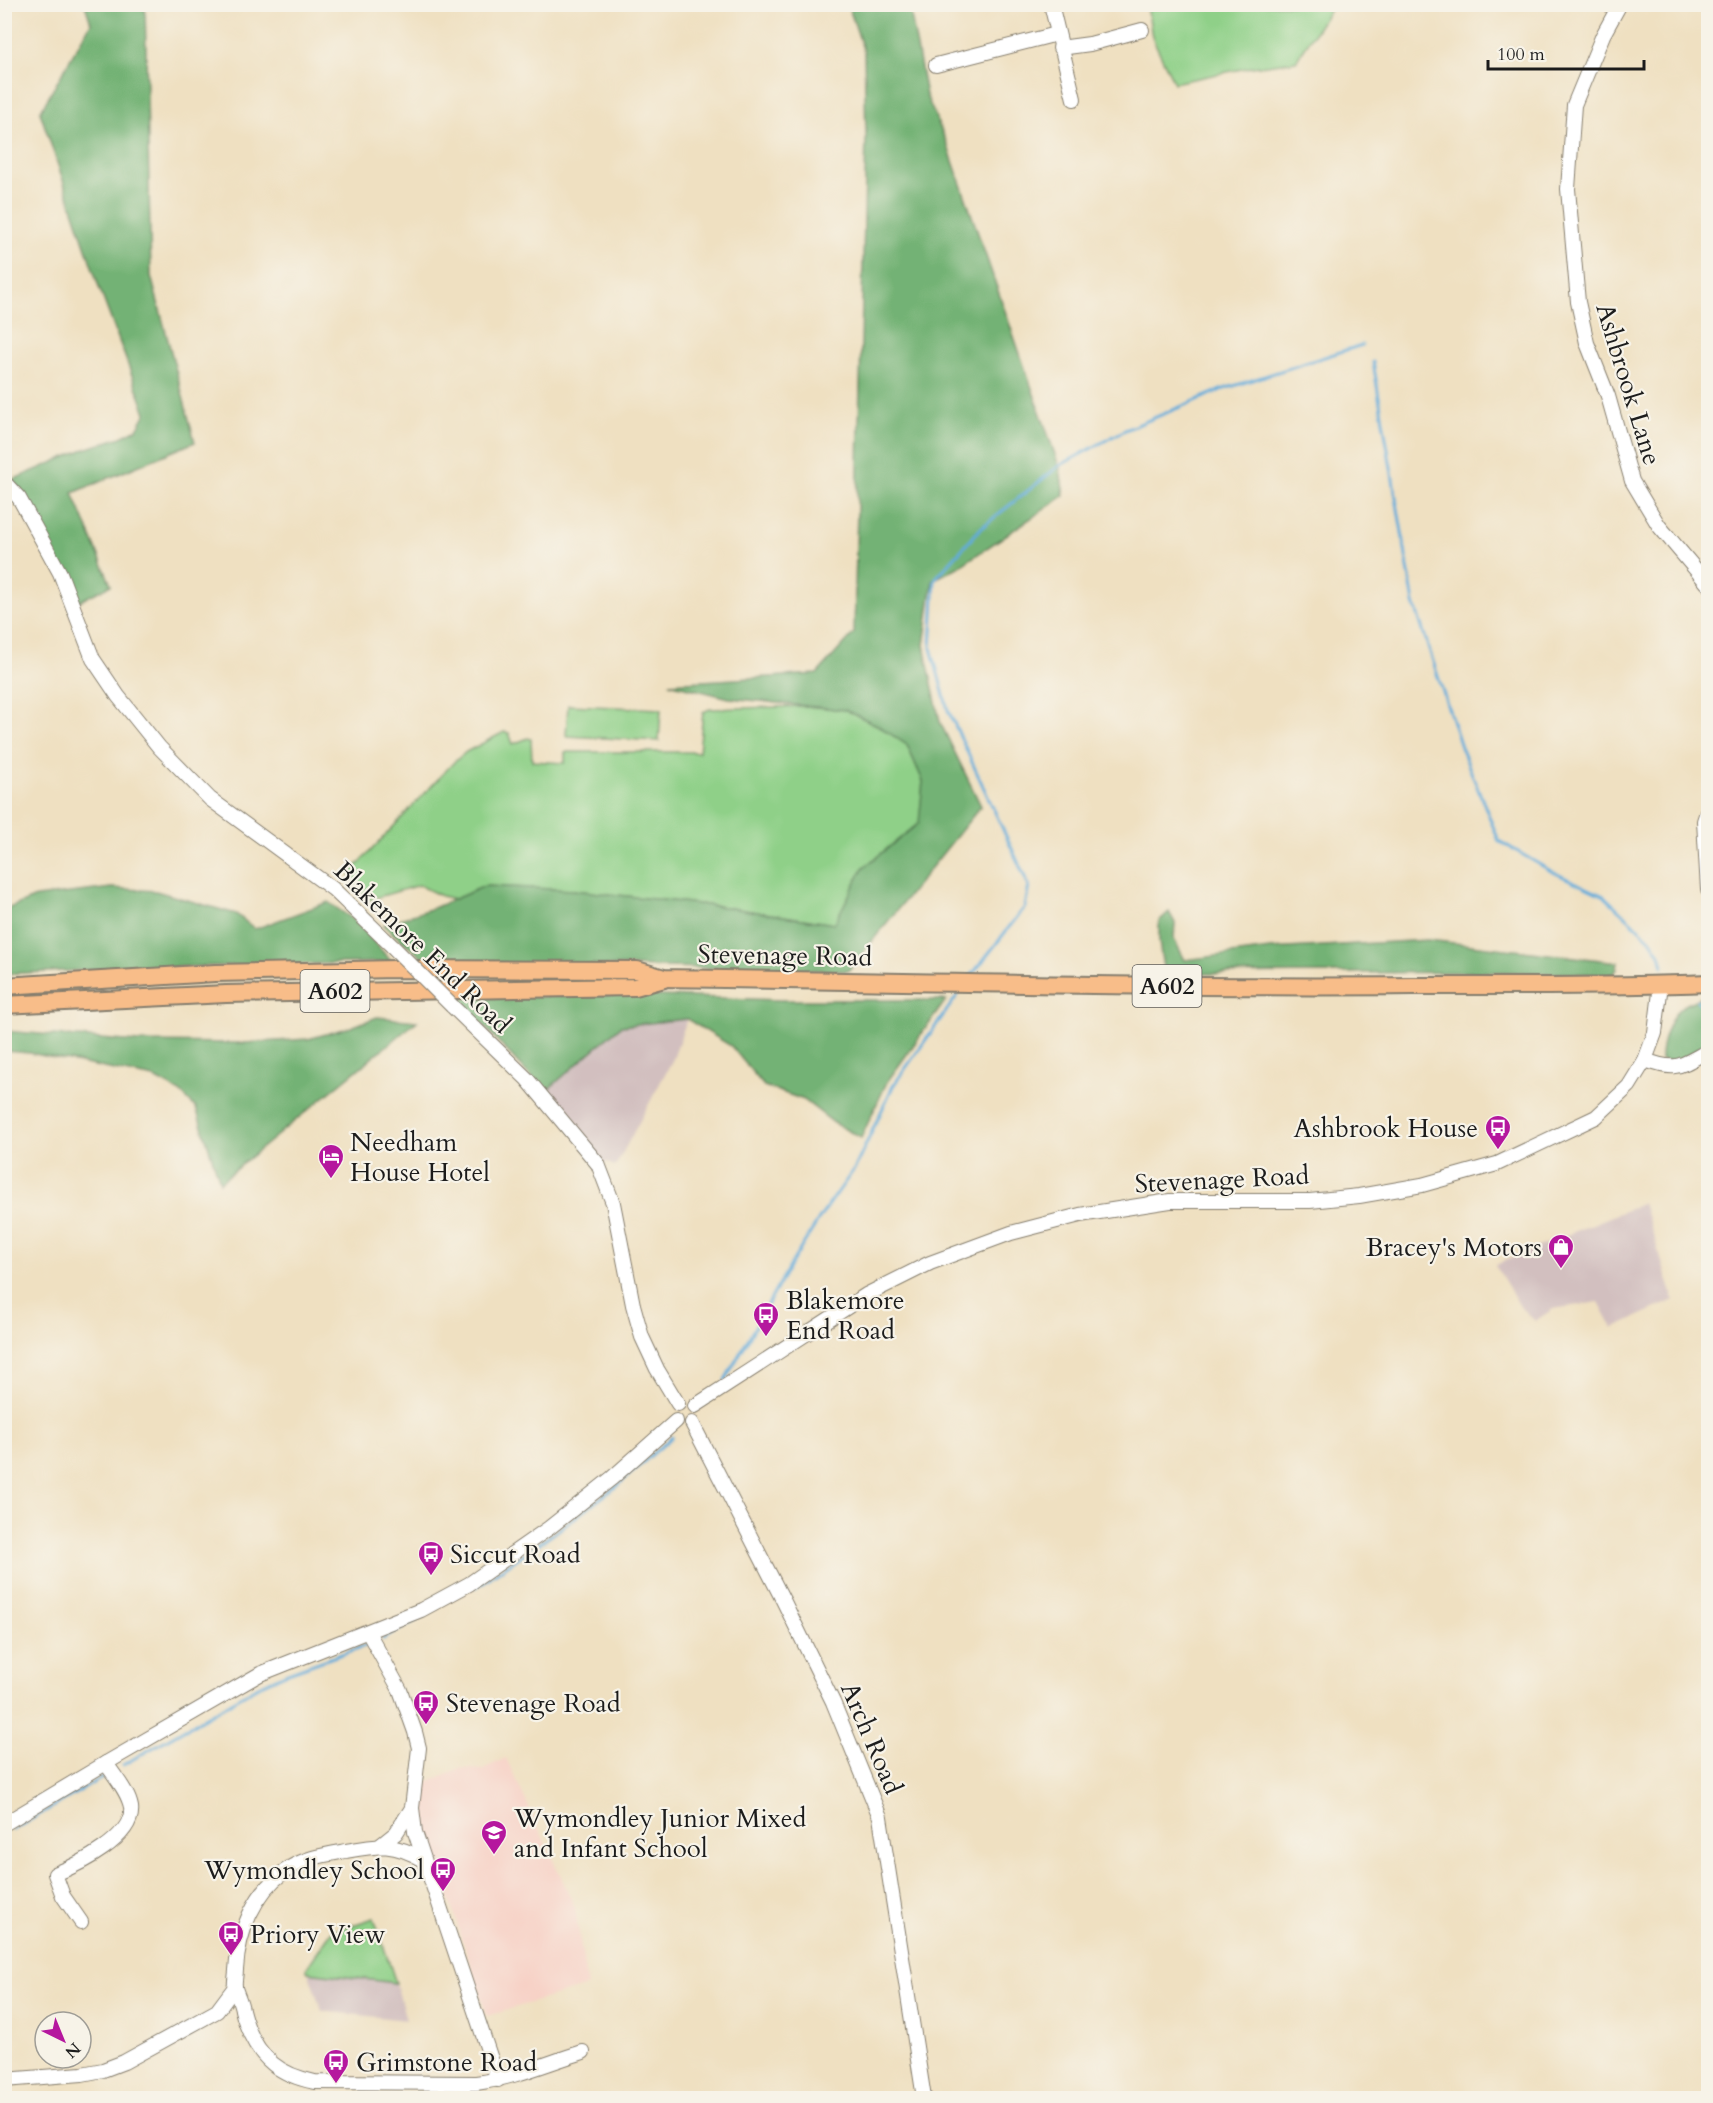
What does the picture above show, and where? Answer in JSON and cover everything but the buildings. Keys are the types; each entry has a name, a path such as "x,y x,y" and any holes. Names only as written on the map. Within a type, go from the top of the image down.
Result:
{"main road":[{"name":"A602","path":"4,986 215,973 396,969 637,970 664,978"},
{"name":"Stevenage Road","path":"664,978 1332,987 1708,983"},
{"name":"A602","path":"4,1005 226,994 635,987 664,978"}],"street":[{"path":"1050,4 1074,99"},
{"name":"Ashbrook Lane","path":"1620,4 1603,34 1574,105 1568,189 1578,302 1587,343 1608,396 1632,481 1659,526 1708,584"},
{"path":"1704,4 1708,8"},
{"path":"1060,48 1090,44 1142,30"},
{"path":"936,65 1057,34"},
{"name":"Blakemore End Road","path":"4,482 19,498 60,573 93,659 118,696 159,747 210,800 333,889 527,1079 598,1164 613,1203 633,1305 642,1337 657,1369 678,1404"},
{"path":"1708,810 1704,821 1708,890"},
{"name":"Stevenage Road","path":"695,1406 866,1295 930,1263 1011,1233 1080,1215 1170,1201 1310,1201 1339,1198 1422,1185 1497,1164 1596,1117 1629,1086 1645,1060 1655,1033 1661,984"},
{"path":"1645,1060 1663,1067 1676,1068 1708,1051"},
{"path":"683,1401 695,1406 696,1418 692,1423 681,1424 676,1421 674,1409 678,1404 683,1401"},
{"path":"4,1824 106,1762 260,1674 421,1610 483,1576 612,1478 676,1421"},
{"name":"Arch Road","path":"692,1423 783,1600 832,1702 880,1817 924,2098"},
{"path":"368,1632 400,1690 416,1732 419,1759 412,1808 415,1832 498,2080"},
{"path":"81,1922 60,1889 55,1874 97,1854 128,1823 131,1811 130,1802 106,1762"},
{"path":"381,1845 396,1833 412,1808"},
{"path":"424,1860 404,1850 381,1845 306,1859 285,1871 269,1885 247,1919 237,1956 235,1987 244,2020 260,2050 273,2064 306,2080 476,2083 520,2074 583,2052"},
{"path":"4,2080 54,2077 103,2070 143,2054 217,2011 235,1987"},
{"path":"217,2011 244,2020"}],"shaded area":[{"path":"687,1019 673,1059 615,1167 607,1162 601,1164 543,1094 621,1026"},
{"path":"1643,1203 1674,1300 1613,1328 1599,1302 1553,1309 1535,1321 1521,1308 1495,1265"},
{"name":"Wymondley Junior Mixed and Infant School","path":"506,1758 575,1907 587,1986 487,2016 424,1821 423,1785 460,1768 481,1770"},
{"path":"308,1972 396,1983 406,2020 322,2011"}],"green space":[{"path":"1147,4 1333,5 1296,61 1252,67 1174,83 1152,37"},
{"path":"85,5 145,5 151,276 195,442 73,493 111,585 78,602 24,494 12,480 137,429 146,413 100,290 40,112 91,23"},
{"path":"848,5 909,5 926,95 946,141 1060,469 1064,496 960,566 933,580 924,645 940,722 981,806 848,971 428,962 383,925 436,907 485,886 573,890 725,907 834,924 863,868 919,823 923,781 907,745 877,725 846,710 729,698 669,683 817,674 854,633 866,135 864,52"},
{"path":"568,705 661,709 659,741 566,736"},
{"path":"806,706 846,710 877,725 907,745 923,781 920,823 863,868 835,924 725,907 573,890 485,886 455,899 441,896 419,885 365,901 354,885 350,873 454,762 466,752 504,732 509,733 513,744 531,739 532,761 565,763 565,752 699,752 703,712 710,709"},
{"path":"112,888 156,891 236,914 255,929 328,902 354,920 392,962 127,968 5,974 4,910 36,897"},
{"path":"1169,912 1175,923 1174,939 1185,960 1270,949 1428,940 1618,962 1613,975 1506,972 1164,974 1159,942 1159,921"},
{"path":"631,995 781,1000 946,1000 887,1082 861,1138 834,1123 804,1100 764,1086 731,1046 687,1019 621,1026 545,1092 458,998"},
{"path":"1703,996 1708,996 1708,1041 1677,1063 1661,1060 1663,1041 1674,1015 1683,1006"},
{"path":"377,1017 417,1021 220,1182 196,1108 180,1092 154,1078 30,1053 5,1051 5,1031 138,1042 244,1043 308,1039"},
{"path":"374,1918 396,1983 308,1972 306,1969 331,1932"}],"waterway":[{"path":"971,976 1025,907 1029,886 948,710 931,648 935,579 981,528 1059,466 1125,430 1221,390 1362,345"},
{"path":"1373,362 1414,603 1461,747 1499,841 1551,871 1604,896 1650,939 1660,954 1663,966"},
{"path":"725,1380 789,1267 855,1168 893,1086 962,989"},
{"path":"1697,1000 1708,1013"},
{"path":"476,1587 553,1534 618,1485 672,1437"},
{"path":"383,1639 423,1616"},
{"path":"123,1765 261,1685 285,1674 370,1644"},
{"path":"13,1830 102,1778"}],"place":[{"name":"Ashbrook House","path":"1498,1151"},
{"name":"Needham House Hotel","path":"331,1180"},
{"name":"Bracey's Motors","path":"1561,1270"},
{"name":"Blakemore End Road","path":"766,1338"},
{"name":"Siccut Road","path":"431,1577"},
{"name":"Stevenage Road","path":"426,1726"},
{"name":"Wymondley Junior Mixed and Infant School","path":"494,1856"},
{"name":"Wymondley School","path":"443,1893"},
{"name":"Priory View","path":"231,1957"},
{"name":"Grimstone Road","path":"336,2085"}]}
